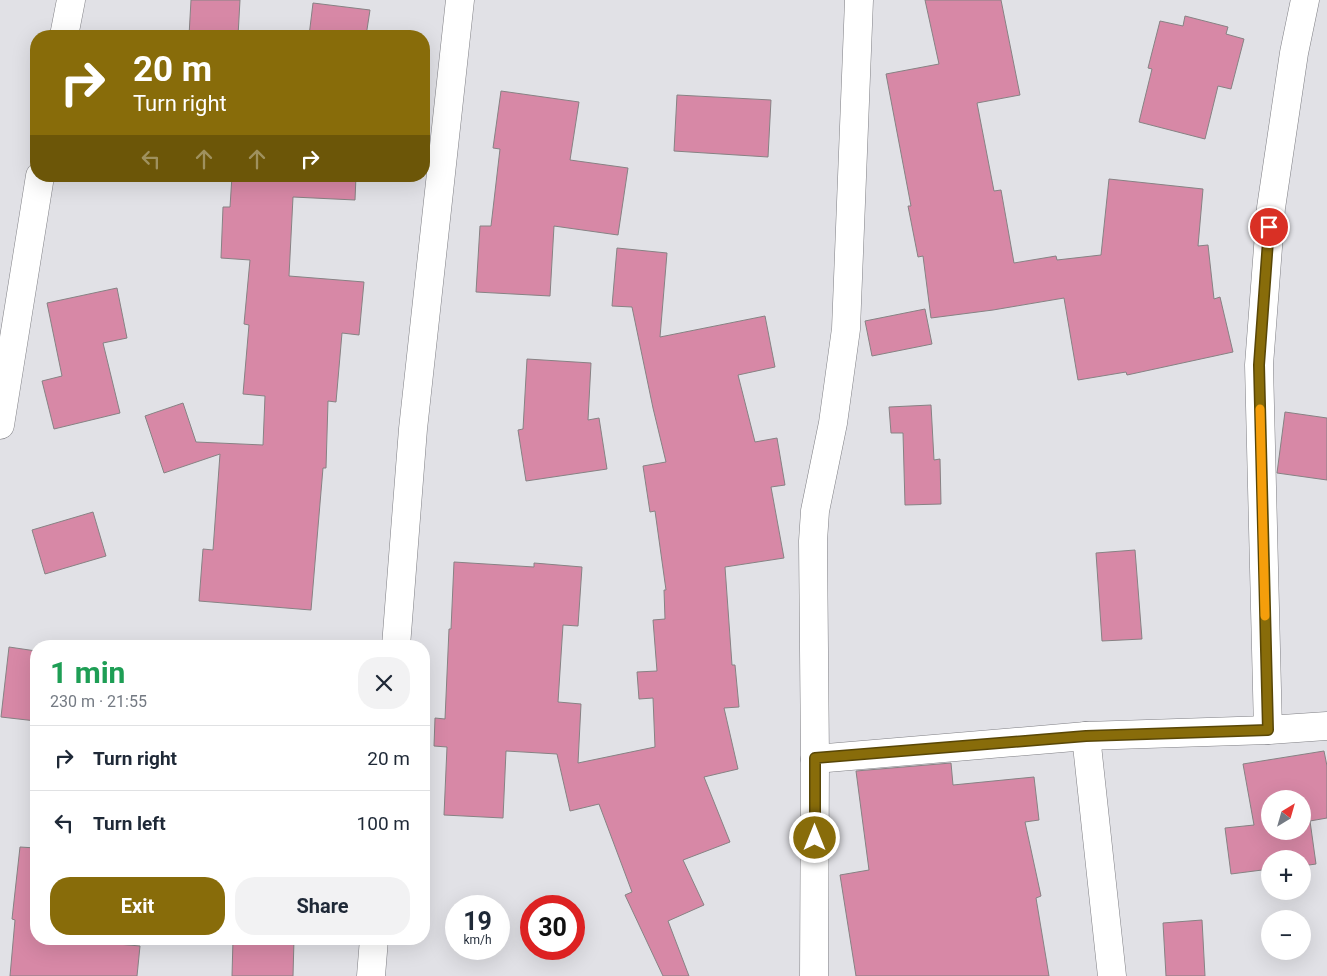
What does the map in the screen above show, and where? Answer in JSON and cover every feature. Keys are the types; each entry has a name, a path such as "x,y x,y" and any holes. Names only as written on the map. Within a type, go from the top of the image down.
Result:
{"street":[{"path":"65,30 71,0"},
{"path":"396,640 413,429 460,0"},
{"path":"814,976 815,758 813,541 815,511 833,423 846,330 859,0"},
{"path":"1268,730 1259,365 1271,208 1294,53 1304,0"},
{"path":"0,424 39,182"},
{"path":"815,758 1086,736 1268,730 1327,726"},
{"path":"1086,736 1112,976"},
{"path":"371,976 374,945"}],"building":[{"path":"191,0 240,0 238,30 189,30"},
{"path":"925,0 1001,0 1020,95 977,103 994,191 1001,190 1014,263 1056,256 1057,260 1101,255 1109,179 1203,189 1198,246 1208,245 1214,299 1220,297 1233,352 1127,375 1126,372 1078,380 1064,298 931,318 923,256 918,257 908,206 911,206 886,74 939,64"},
{"path":"313,3 370,10 367,30 310,30"},
{"path":"1185,16 1228,27 1226,34 1244,39 1231,89 1218,86 1205,139 1139,122 1152,69 1148,68 1160,21 1183,26"},
{"path":"501,91 579,102 570,160 628,168 618,235 554,226 550,296 476,292 480,226 491,226 500,149 493,148"},
{"path":"677,95 771,100 768,157 674,151"},
{"path":"232,182 356,182 355,200 293,197 289,276 364,282 359,335 342,333 336,402 328,401 326,468 323,468 311,610 199,601 203,549 213,550 220,454 164,473 145,416 183,403 196,442 263,445 265,396 243,394 249,325 244,324 250,260 221,258 223,207 230,207"},
{"path":"617,248 667,253 660,337 765,316 775,367 738,375 755,442 777,438 785,485 771,487 784,558 725,567 732,665 735,665 739,707 724,708 738,769 704,777 730,842 683,860 704,905 668,921 689,976 663,976 625,895 632,892 599,804 570,811 557,754 506,751 503,818 444,815 447,747 434,746 435,718 445,719 454,562 534,567 534,563 582,567 578,626 563,625 558,702 581,704 578,763 655,747 653,698 639,699 637,672 657,671 653,620 665,619 664,590 666,590 655,511 650,512 643,466 666,462 632,307 612,306"},
{"path":"117,288 127,338 103,343 120,413 54,429 42,381 62,376 47,303"},
{"path":"925,309 932,344 872,356 865,321"},
{"path":"527,359 591,363 588,420 599,418 607,469 526,481 518,430 523,429"},
{"path":"931,405 934,460 940,459 941,504 905,505 903,433 891,433 889,407"},
{"path":"1285,412 1327,418 1327,480 1277,473"},
{"path":"93,512 106,556 45,574 32,530"},
{"path":"1135,550 1142,639 1102,641 1096,553"},
{"path":"9,647 30,650 30,720 1,717"},
{"path":"1324,751 1327,766 1327,818 1311,821 1311,790 1261,790 1261,840 1311,840 1311,828 1316,864 1311,865 1311,850 1261,850 1261,870 1231,874 1225,828 1254,825 1243,764"},
{"path":"951,763 953,785 1034,777 1039,820 1025,822 1041,896 1036,898 1049,976 856,976 840,875 869,870 856,771"},
{"path":"20,847 30,848 30,945 140,946 137,976 10,976 15,920 12,919"},
{"path":"1202,920 1205,976 1166,976 1163,923"},
{"path":"233,945 294,945 293,976 232,976"}],"slow traffic":[{"path":"1260,409 1265,616"}],"route":[{"path":"815,838 815,758 1086,736 1268,730 1259,365 1269,227"}]}
